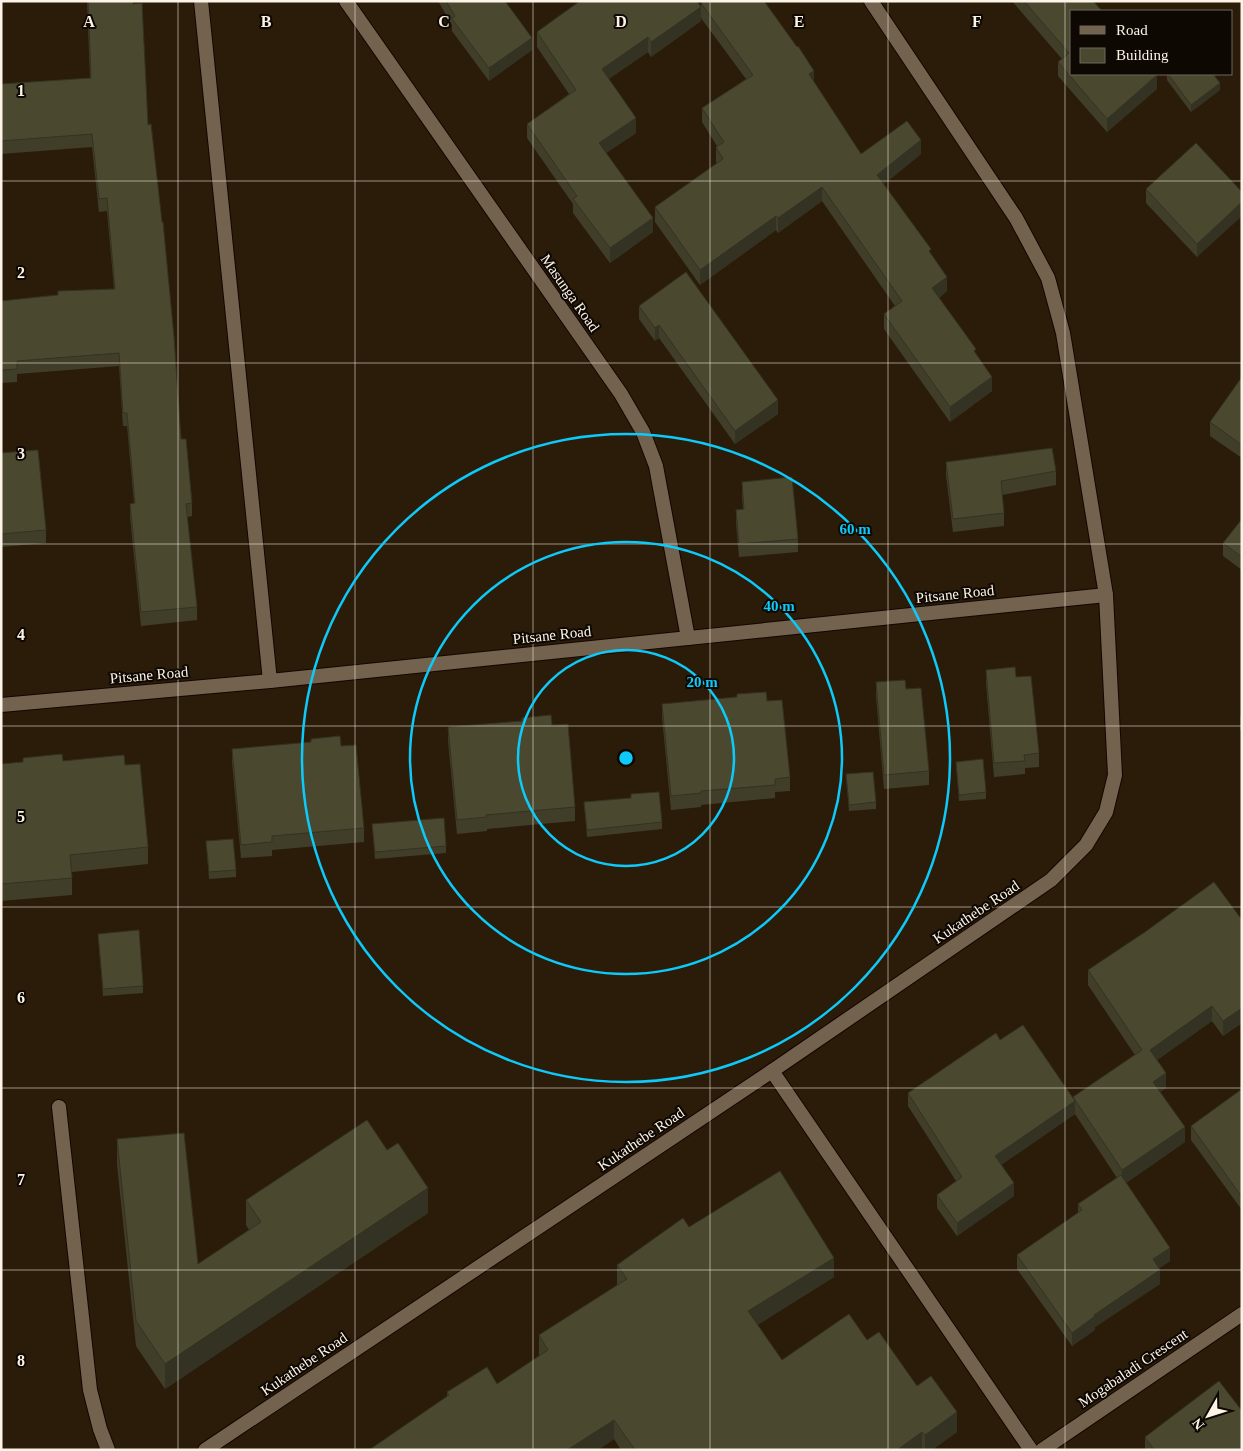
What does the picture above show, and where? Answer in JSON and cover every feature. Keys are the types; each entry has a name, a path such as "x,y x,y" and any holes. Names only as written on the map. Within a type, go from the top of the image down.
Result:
{"street":[{"path":"201,1 270,681"},
{"name":"Masunga Road","path":"346,1 621,394 643,432 656,466 688,638"},
{"name":"Kukathebe Road","path":"205,1450 772,1071 1052,880 1086,845 1106,812 1115,775 1106,594 1063,333 1048,278 1016,218 871,1"},
{"name":"Pitsane Road","path":"1,705 270,681 1106,594"},
{"path":"772,1071 1031,1450"},
{"path":"59,1107 90,1390 100,1429 108,1450"},
{"name":"Mogabaladi Crescent","path":"1042,1450 1242,1314"}],"building":[{"path":"88,1 133,1 133,4 142,3 148,125 151,124 163,222 181,439 186,439 192,503 186,504 197,607 141,612 130,504 135,503 127,413 123,413 119,353 17,361 17,369 1,370 1,301 58,295 58,291 115,289 107,198 99,199 92,134 1,141 1,84 91,78"},
{"path":"446,1 505,1 532,38 489,68 452,19 455,16"},
{"path":"580,1 697,1 701,7 651,42 648,37 602,69 636,118 599,143 653,218 610,248 573,199 577,196 527,124 576,90 537,32"},
{"path":"704,1 764,1 798,46 814,71 809,74 861,154 907,121 921,140 877,175 931,249 929,251 947,277 932,288 976,349 974,351 992,377 950,407 884,314 902,301 822,187 778,218 776,216 700,270 655,207 723,159 716,147 724,142 702,108 753,75 701,3"},
{"path":"1024,1 1093,1 1101,10 1070,10 1070,75 1157,75 1107,119 1058,62 1069,53"},
{"path":"1169,75 1214,75 1220,83 1191,105"},
{"path":"1196,143 1242,192 1242,202 1197,244 1146,189"},
{"path":"686,272 778,400 735,431 659,325 655,328 639,306"},
{"path":"1242,377 1242,445 1210,422"},
{"path":"1052,448 1056,471 1001,481 1004,513 953,519 946,462"},
{"path":"38,450 46,530 1,534 1,453"},
{"path":"792,477 798,539 739,544 736,510 744,509 742,482"},
{"path":"1242,519 1242,557 1223,543"},
{"path":"1015,667 1016,677 1031,676 1039,753 1024,755 1025,761 994,763 986,670"},
{"path":"905,680 906,689 921,688 929,771 884,775 876,682"},
{"path":"766,692 767,701 782,700 790,777 775,779 775,785 701,791 701,793 671,796 662,704 737,697 737,694"},
{"path":"551,715 552,725 568,724 575,807 486,815 487,817 457,820 448,727 522,721 522,718"},
{"path":"340,736 341,746 356,745 364,828 272,836 272,842 241,845 232,749 311,742 311,739"},
{"path":"62,754 63,761 124,755 125,765 140,764 148,847 70,855 72,878 1,884 1,764 23,762 23,758"},
{"path":"983,759 986,792 959,795 956,762"},
{"path":"873,772 876,802 849,805 846,774"},
{"path":"659,792 662,822 587,830 584,802 631,798 631,794"},
{"path":"444,818 446,846 375,852 372,824"},
{"path":"233,839 236,870 209,872 206,841"},
{"path":"1214,882 1242,920 1242,1008 1223,1021 1212,1006 1150,1050 1166,1073 1153,1082 1185,1127 1122,1170 1073,1097 1142,1050 1088,970"},
{"path":"139,930 143,986 103,989 98,934"},
{"path":"1023,1025 1075,1101 995,1156 1014,1183 957,1223 937,1195 962,1177 908,1093 996,1033 1000,1040"},
{"path":"1242,1089 1242,1197 1191,1126"},
{"path":"367,1120 387,1150 398,1143 428,1188 165,1364 136,1321 117,1139 184,1133 198,1264 261,1222 246,1200"},
{"path":"780,1171 834,1258 748,1311 782,1360 849,1314 867,1340 879,1332 917,1386 931,1376 957,1412 925,1435 922,1432 897,1450 635,1450 614,1420 567,1450 369,1450 449,1395 447,1392 487,1367 497,1384 548,1350 539,1335 627,1279 617,1265 683,1218 689,1227"},
{"path":"1121,1175 1170,1248 1153,1259 1160,1270 1094,1315 1072,1333 1017,1255 1082,1210 1078,1204"},
{"path":"1219,1381 1242,1411 1242,1450 1154,1450 1145,1437"}]}
